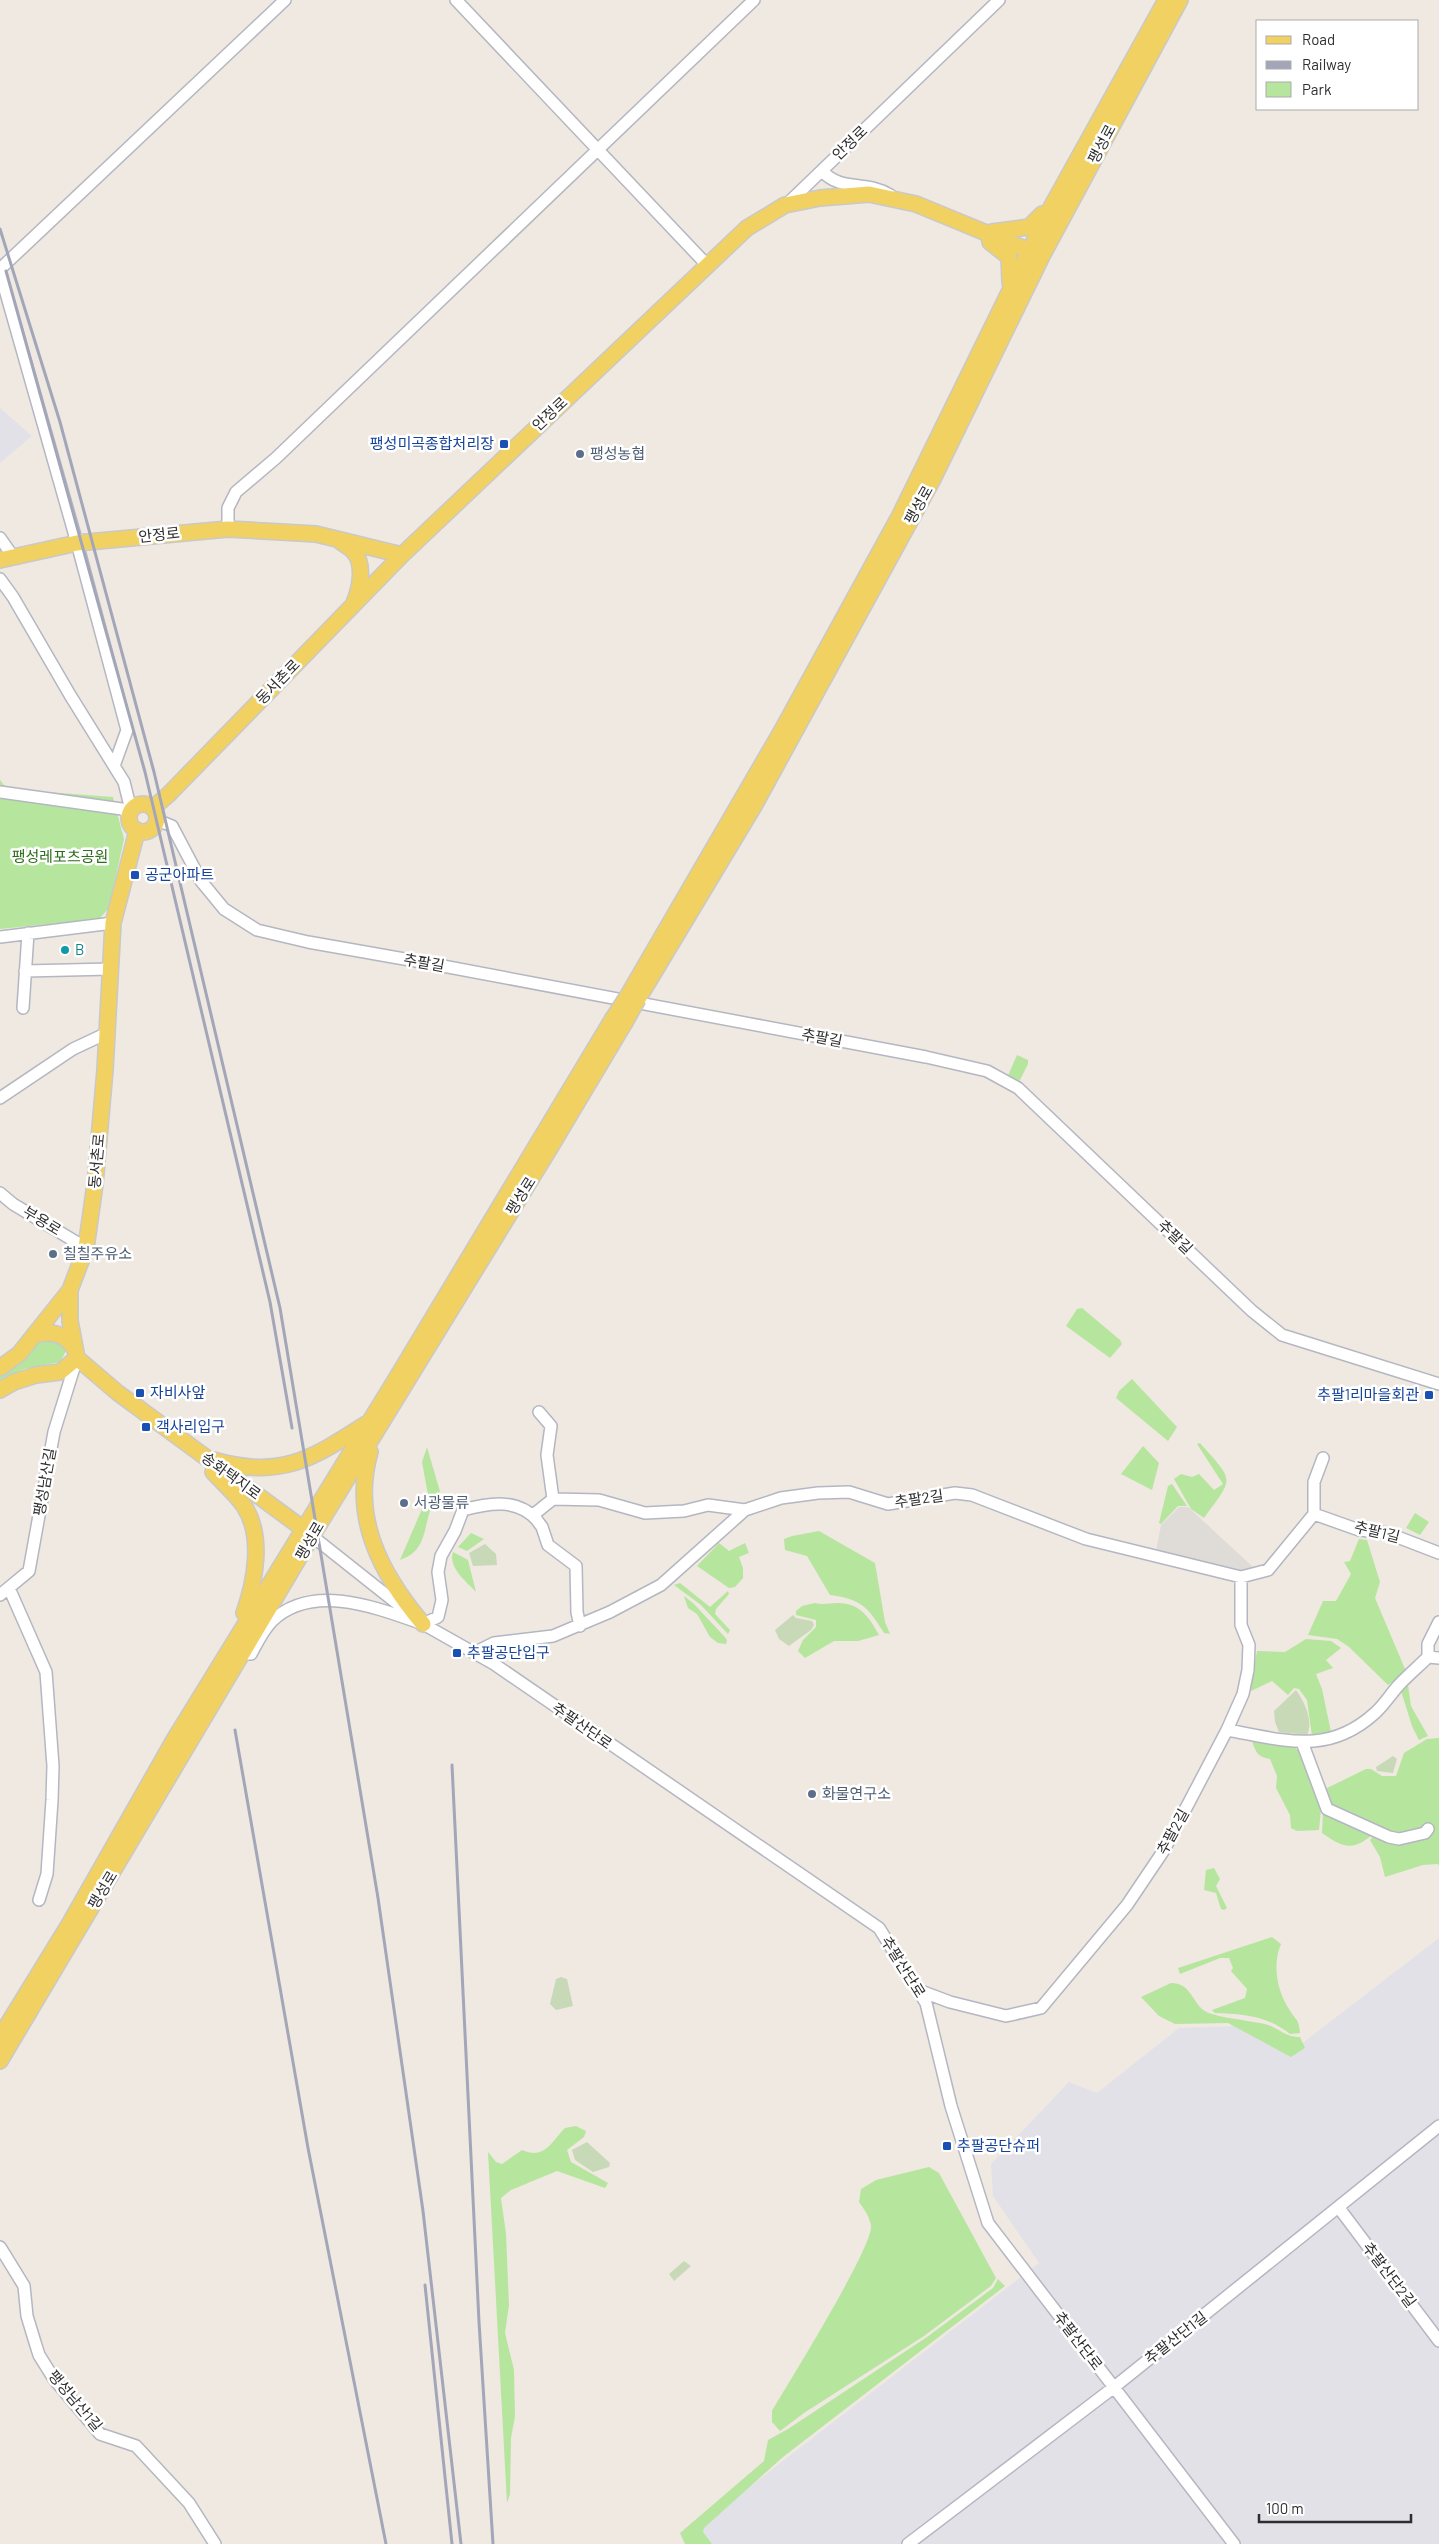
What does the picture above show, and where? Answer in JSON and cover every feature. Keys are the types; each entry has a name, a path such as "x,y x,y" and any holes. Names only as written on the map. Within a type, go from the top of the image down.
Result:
{"main road":[{"name":"팽성로","path":"633,998 891,532 1010,287 1036,252 1049,211 1166,0"},
{"name":"팽성로","path":"0,2061 234,1653 618,1022 754,806 932,481 1036,252 1180,0"},
{"path":"785,205 845,194 869,194 896,198 1036,252"},
{"name":"안정로","path":"7,559 77,543 228,529 316,534 402,555 707,265 748,228 785,205"},
{"path":"988,232 1029,227 1045,211 1049,211"},
{"path":"988,232 990,242 1008,257 1011,272 1010,287"},
{"path":"338,540 354,552 360,566 358,594 354,604"},
{"name":"동서촌로","path":"155,814 169,794 402,555"},
{"path":"141,804 155,814 155,826 148,832 136,831 130,825 130,811 141,804"},
{"name":"동서촌로","path":"0,1368 19,1354 70,1290 86,1248 95,1184 107,1033 113,923 136,831"},
{"path":"0,1390 14,1382 36,1375 60,1372 77,1358 70,1321 70,1290"},
{"name":"송화택지로","path":"34,1335 53,1332 64,1337 74,1348 77,1358 118,1393 307,1532"},
{"path":"204,1457 249,1467 288,1465 310,1458 372,1429"},
{"path":"372,1429 363,1490 368,1533 386,1574 423,1624"},
{"path":"204,1457 213,1472 243,1505 250,1519 254,1536 254,1571 234,1653"},
{"name":"팽성로","path":"0,2037 70,1922 174,1740 234,1653"}],"street":[{"path":"114,766 126,730 77,543 0,271 285,0"},
{"path":"456,0 707,265"},
{"path":"228,529 228,508 236,492 276,458 754,0"},
{"name":"안정로","path":"785,205 999,0"},
{"path":"822,171 830,180 839,184 882,189 896,198"},
{"path":"0,538 7,559"},
{"path":"0,580 14,597 70,696 124,782 130,811 0,792"},
{"name":"추팔길","path":"155,814 172,826 201,880 224,909 256,930 308,942 837,1040 987,1071 1018,1088 1252,1311 1282,1335 1439,1384"},
{"path":"0,937 113,923"},
{"path":"22,1008 28,933"},
{"path":"25,971 110,970"},
{"path":"0,1098 73,1049 107,1033"},
{"name":"부용로","path":"0,1193 13,1204 86,1248"},
{"name":"팽성남산길","path":"4,1592 30,1571 54,1432 77,1358"},
{"path":"538,1412 551,1426 547,1455 553,1499"},
{"path":"1314,1514 1314,1482 1323,1458"},
{"name":"추팔2길","path":"474,1653 494,1643 553,1636 580,1626 661,1585 745,1510 781,1498 818,1493 849,1492 888,1504 955,1493 972,1495 1086,1539 1241,1577 1268,1570 1314,1514"},
{"path":"580,1626 575,1593 576,1566 548,1545 542,1527 533,1515 553,1499 598,1500 645,1513 684,1511 708,1505 745,1510"},
{"path":"234,1653 251,1654 266,1628 279,1615 310,1603 348,1603 383,1610 423,1624 438,1617 442,1600 438,1572 441,1556 455,1531 463,1510 484,1504 516,1506 529,1512 537,1520"},
{"name":"추팔1길","path":"1314,1514 1360,1530 1387,1533 1439,1553"},
{"name":"추팔산단로","path":"307,1532 423,1624 474,1653 879,1928 926,2003 951,2106 988,2223 1112,2388 1234,2544"},
{"name":"추팔2길","path":"918,1990 950,2002 1006,2016 1041,2008 1127,1906 1164,1850 1227,1730 1243,1694 1248,1670 1249,1645 1241,1625 1241,1577"},
{"path":"4,1592 46,1672 53,1766 52,1800 47,1874 39,1900"},
{"path":"1227,1730 1302,1742 1326,1741 1350,1732 1376,1712 1399,1685 1434,1658 1428,1644 1439,1622"},
{"path":"1302,1742 1327,1809 1389,1837 1399,1839 1425,1833 1428,1829"},
{"name":"추팔산단1길","path":"908,2544 1112,2388 1439,2126"},
{"name":"추팔산단2길","path":"1339,2208 1439,2342"},
{"name":"팽성남산1길","path":"0,2247 24,2286 27,2316 34,2340 39,2355 54,2380 100,2434 136,2446 189,2503 215,2544"}],"shaded area":[{"path":"0,408 32,436 0,463"},
{"path":"1179,1507 1188,1507 1254,1568 1244,1572 1156,1551 1161,1525"},
{"path":"1439,1938 1439,2544 706,2544 695,2529 1039,2263 993,2196 991,2164 1069,2082 1097,2093 1179,2028 1236,2026 1291,2052"}],"green space":[{"name":"팽성레포츠공원","path":"0,780 7,789 113,797 124,839 109,908 99,919 0,929"},
{"path":"1017,1055 1028,1060 1028,1064 1017,1086 1006,1080"},
{"path":"1082,1308 1120,1340 1122,1344 1110,1358 1066,1326 1077,1309"},
{"path":"49,1335 65,1343 65,1353 60,1362 24,1369 0,1381 0,1374"},
{"path":"1132,1379 1177,1427 1168,1441 1116,1398 1119,1391"},
{"path":"1200,1443 1219,1465 1226,1479 1221,1494 1204,1518 1191,1509 1174,1479 1181,1474 1192,1477 1199,1474 1214,1490 1223,1484 1197,1444"},
{"path":"1143,1446 1159,1463 1152,1490 1121,1474"},
{"path":"427,1447 441,1495 431,1508 419,1546 413,1553 400,1560 428,1495 422,1462"},
{"path":"1172,1484 1187,1506 1178,1506 1161,1524 1159,1523 1168,1486"},
{"path":"1415,1513 1429,1522 1420,1535 1406,1528"},
{"path":"819,1531 875,1563 885,1622 890,1634 884,1633 863,1606 849,1599 830,1595 807,1556 785,1550 784,1539"},
{"path":"471,1533 484,1539 467,1551 458,1547"},
{"path":"1359,1539 1367,1540 1380,1582 1375,1598 1405,1669 1404,1674 1388,1685 1349,1647 1337,1639 1308,1635 1323,1601 1336,1601 1351,1574 1344,1562 1350,1561"},
{"path":"719,1543 729,1551 745,1543 749,1553 739,1557 743,1568 743,1578 735,1587 729,1588 697,1566"},
{"path":"485,1544 496,1554 497,1565 473,1566 469,1553"},
{"path":"453,1552 468,1560 476,1592 455,1569 452,1558"},
{"path":"680,1583 710,1607 728,1591 729,1594 716,1609 715,1614 730,1630 728,1634 701,1605 674,1585"},
{"path":"684,1596 723,1635 727,1640 726,1644 718,1643 710,1637 697,1614 688,1608"},
{"path":"815,1603 838,1603 858,1608 871,1622 879,1635 858,1641 834,1641 805,1658 798,1651 803,1640 816,1627 816,1620 796,1615 796,1611 802,1606"},
{"path":"793,1615 796,1618 812,1621 814,1625 811,1630 789,1646 779,1639 775,1630"},
{"path":"1306,1639 1331,1641 1341,1648 1326,1660 1333,1668 1316,1674 1322,1689 1331,1732 1312,1736 1307,1700 1299,1689 1294,1688 1288,1695 1272,1681 1249,1692 1257,1651 1285,1652"},
{"path":"1408,1685 1411,1706 1428,1736 1419,1740 1412,1726 1401,1691"},
{"path":"1296,1690 1305,1705 1309,1718 1307,1735 1279,1732 1275,1722 1274,1711"},
{"path":"1439,1738 1439,1867 1438,1864 1423,1865 1385,1877 1380,1857 1370,1840 1375,1834 1332,1806 1325,1789 1366,1769 1371,1769 1382,1776 1396,1776 1404,1753 1427,1739"},
{"path":"1252,1741 1294,1747 1302,1753 1321,1809 1319,1830 1297,1831 1291,1828 1290,1815 1276,1788 1277,1776 1270,1759 1258,1754"},
{"path":"1393,1756 1397,1759 1393,1773 1377,1771 1376,1767"},
{"path":"1323,1812 1372,1835 1353,1846 1335,1842 1322,1833"},
{"path":"1214,1868 1220,1879 1216,1886 1227,1908 1224,1910 1221,1909 1216,1893 1204,1890 1206,1870"},
{"path":"1272,1937 1281,1944 1276,1969 1281,1994 1298,2022 1300,2033 1290,2034 1273,2023 1255,2017 1215,2013 1212,2010 1245,1998 1247,1989 1231,1971 1233,1968 1229,1958 1220,1958 1180,1974 1178,1968"},
{"path":"561,1977 567,1979 573,2006 556,2010 550,2004 556,1979"},
{"path":"1171,1983 1186,1988 1198,2005 1207,2012 1223,2017 1268,2025 1287,2035 1300,2037 1305,2048 1291,2057 1228,2023 1175,2024 1159,2016 1141,1997"},
{"path":"576,2126 586,2131 584,2137 567,2150 571,2162 608,2183 605,2188 557,2171 511,2190 501,2198 506,2234 509,2305 505,2333 514,2370 515,2416 511,2438 510,2494 507,2503 488,2152 496,2162 502,2164 522,2150 536,2153 542,2151 565,2128"},
{"path":"587,2142 610,2163 609,2167 593,2172 575,2160 572,2150"},
{"path":"929,2167 939,2173 996,2278 991,2286 924,2336 804,2413 780,2431 772,2422 772,2411 845,2287 868,2239 871,2226 865,2210 859,2202 861,2189 876,2180"},
{"path":"684,2261 691,2266 674,2281 669,2274"},
{"path":"998,2279 1005,2286 783,2457 704,2528 703,2532 712,2544 685,2544 680,2533 764,2461 768,2440 788,2429 927,2337 993,2288"}],"railway":[{"path":"0,229 60,422 154,772 280,1308 378,1898 423,2211 461,2544"},
{"path":"6,271 145,772 270,1302 292,1428"},
{"path":"235,1730 308,2148 386,2544"},
{"path":"452,1765 479,2322 493,2544"},
{"path":"425,2285 452,2544"}],"place":[{"name":"팽성미곡종합처리장","path":"504,444"},
{"name":"팽성농협","path":"580,454"},
{"name":"공군아파트","path":"135,875"},
{"name":"B","path":"65,950"},
{"name":"칠칠주유소","path":"53,1254"},
{"name":"자비사앞","path":"140,1393"},
{"name":"추팔1리마을회관","path":"1429,1395"},
{"name":"객사리입구","path":"146,1427"},
{"name":"서광물류","path":"404,1503"},
{"name":"추팔공단입구","path":"457,1653"},
{"name":"화물연구소","path":"812,1794"},
{"name":"추팔공단슈퍼","path":"947,2146"}]}
